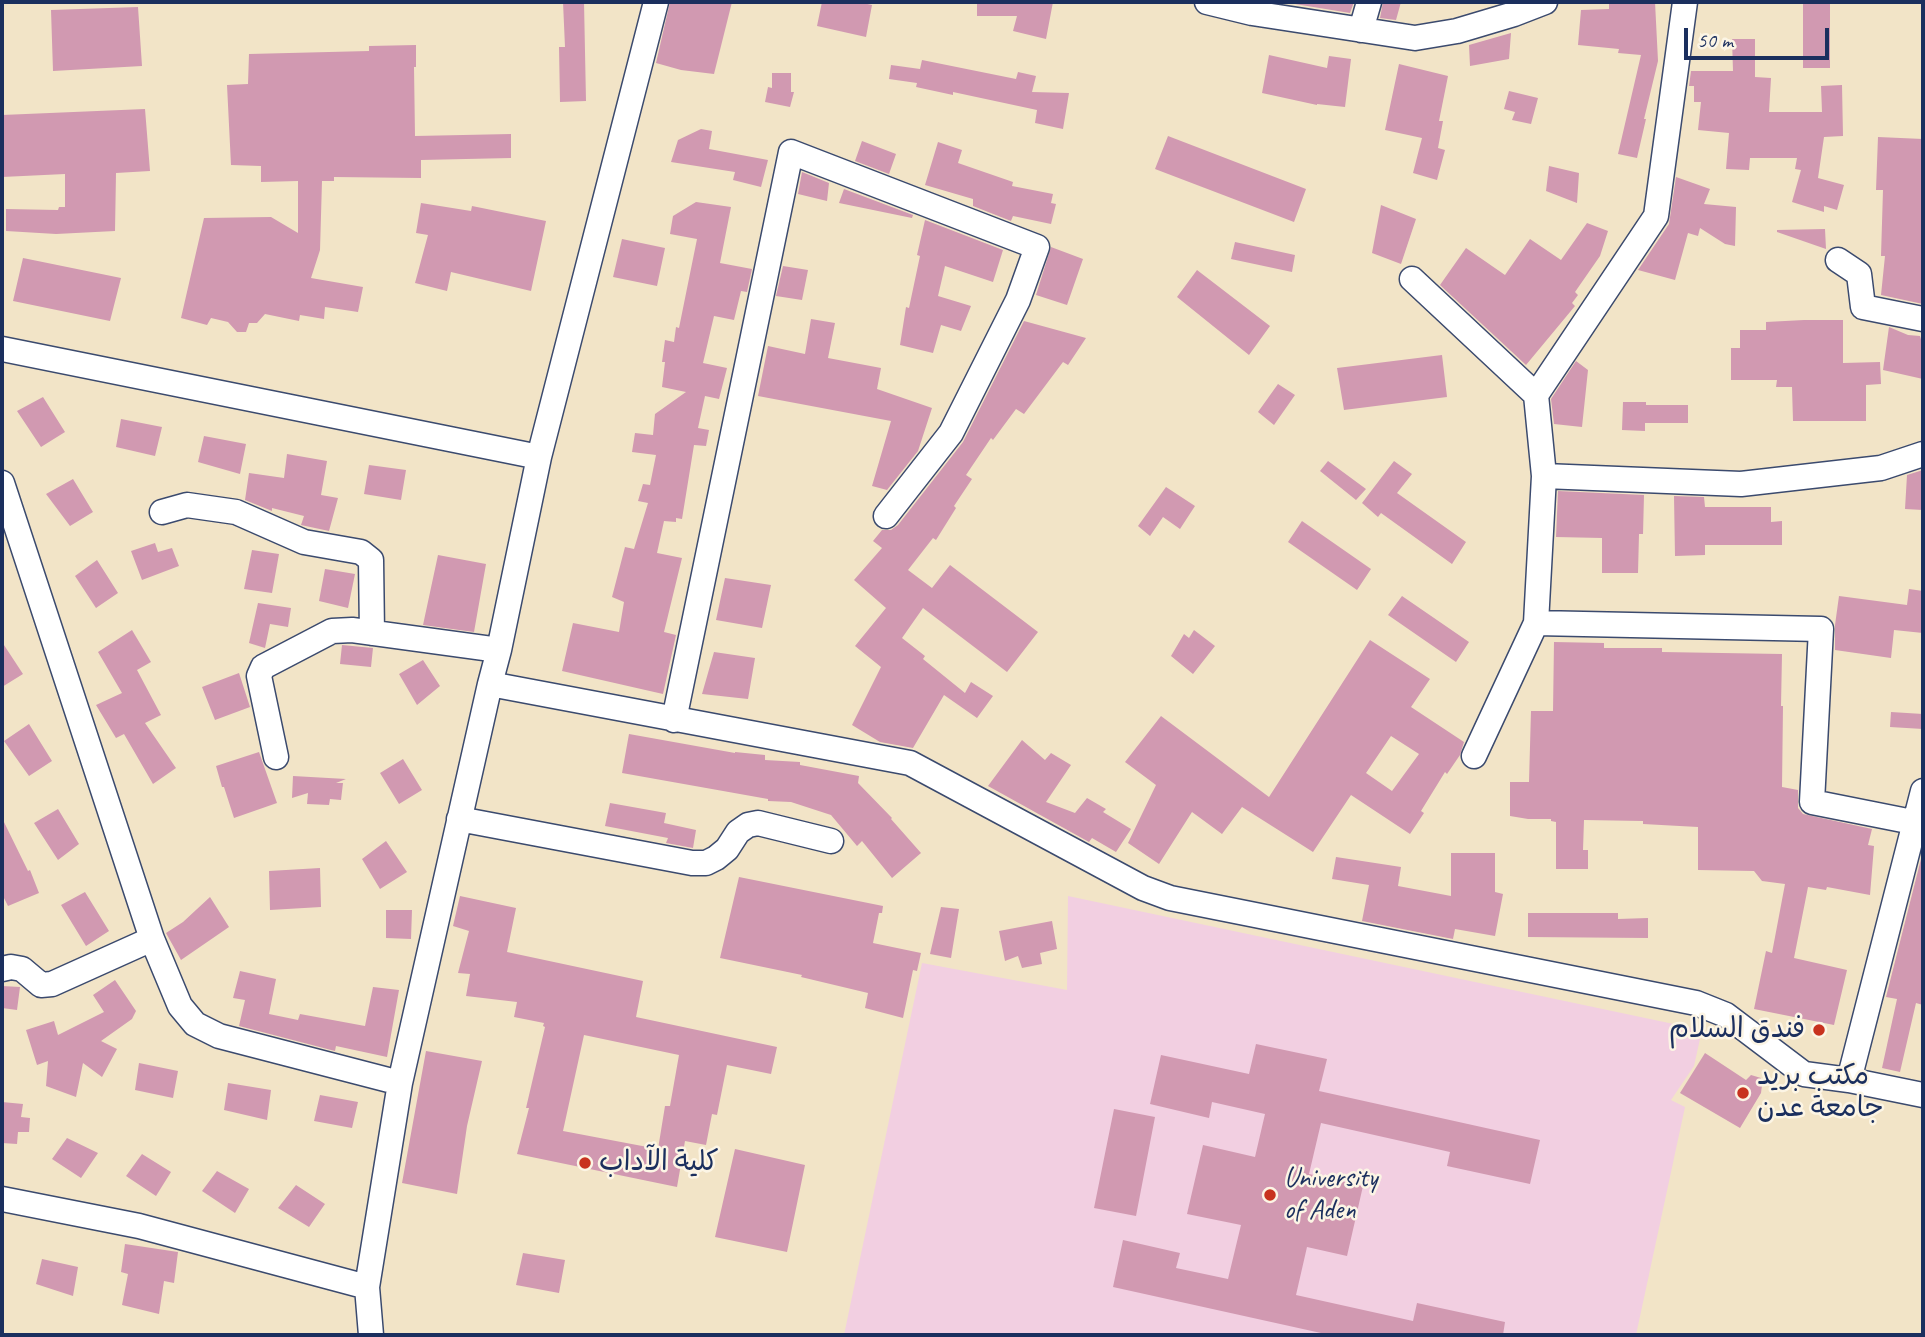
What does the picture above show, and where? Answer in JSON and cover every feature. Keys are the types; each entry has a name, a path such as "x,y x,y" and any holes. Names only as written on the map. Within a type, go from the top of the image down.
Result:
{"street":[{"path":"371,1335 367,1287 400,1083 499,650 539,457 656,2"},
{"path":"1207,2 1415,38 1457,31 1545,2"},
{"path":"1361,30 1369,2"},
{"path":"1535,395 1656,216 1685,2"},
{"path":"674,720 791,152 1037,247 1018,300 951,433 886,516"},
{"path":"1838,260 1859,274 1863,307 1923,319"},
{"path":"1412,279 1535,395 1544,476 1535,623 1474,756"},
{"path":"2,349 539,457"},
{"path":"1544,476 1741,484 1881,468 1923,454"},
{"path":"2,483 152,939 180,1006 195,1024 219,1037 400,1083"},
{"path":"162,512 187,505 236,512 304,542 361,552 371,560 372,632"},
{"path":"1535,623 1821,629 1812,803 1919,823"},
{"path":"276,757 259,676 262,667 332,631 372,632 499,650"},
{"path":"490,684 910,763 1143,888 1170,898 1696,1003 1726,1015 1804,1074 1923,1095"},
{"path":"1849,1080 1919,823 1923,791"},
{"path":"459,819 692,863 706,863 716,859 727,849 738,832 748,825 758,823 831,841"},
{"path":"2,969 22,969 41,985 52,984 152,939"},
{"path":"2,1199 139,1226 367,1287"}],"shaded area":[{"name":"University of Aden","path":"1068,896 1702,1030 1694,1066 1671,1100 1685,1107 1636,1335 844,1335 922,963 1067,990"}],"building":[{"path":"563,2 584,2 586,101 560,102 559,47 565,47"},
{"path":"670,2 732,2 714,74 681,70 656,63"},
{"path":"822,2 858,2 872,5 866,37 817,26"},
{"path":"977,2 1053,2 1046,39 1013,31 1017,16 977,16"},
{"path":"1295,2 1354,2 1350,13"},
{"path":"1383,2 1401,2 1396,20 1380,18"},
{"path":"1609,2 1655,2 1658,61 1637,158 1618,154 1641,55 1618,53 1619,49 1578,45 1581,10 1609,9"},
{"path":"1803,2 1830,2 1830,68 1803,68"},
{"path":"138,7 142,66 53,71 51,10"},
{"path":"1511,33 1509,59 1470,66 1469,45"},
{"path":"1732,39 1755,39 1755,77 1771,78 1769,112 1822,112 1821,86 1842,85 1843,136 1824,137 1818,178 1844,185 1837,210 1824,206 1824,212 1792,202 1801,170 1795,169 1797,158 1750,158 1749,170 1726,169 1729,133 1698,130 1701,102 1694,102 1694,86 1689,86 1691,71 1733,71"},
{"path":"416,45 415,136 511,134 511,158 421,160 421,178 334,177 334,181 322,181 320,250 311,278 363,287 358,312 325,307 324,319 300,315 299,321 265,314 257,323 249,323 246,332 237,332 228,322 211,318 207,325 181,318 204,218 271,217 298,233 298,181 261,182 261,166 231,165 227,85 248,84 249,54 369,51 369,46"},
{"path":"1269,55 1327,68 1329,56 1351,59 1345,107 1317,105 1262,93"},
{"path":"922,60 1016,79 1018,72 1036,76 1032,92 1069,93 1063,129 1035,123 1037,110 953,92 953,95 916,87 917,83 889,79 891,65 920,69"},
{"path":"1399,64 1448,76 1439,121 1443,121 1438,148 1445,150 1437,180 1413,173 1422,138 1385,130"},
{"path":"772,73 791,73 791,92 794,92 790,107 765,102 768,87 772,88"},
{"path":"1509,91 1538,98 1531,124 1512,120 1515,112 1504,109"},
{"path":"145,109 150,171 116,173 115,231 56,234 6,231 6,209 58,210 59,207 65,207 65,174 2,177 2,115"},
{"path":"701,129 712,131 709,149 768,160 761,187 733,180 735,172 671,162 678,140"},
{"path":"1168,136 1306,189 1294,222 1155,169"},
{"path":"1878,137 1923,139 1923,304 1881,295 1885,256 1881,256 1883,190 1876,190"},
{"path":"862,141 896,154 889,174 855,161"},
{"path":"938,142 962,150 958,163 1013,182 1012,186 1053,194 1051,203 1056,204 1051,224 1013,216 1011,221 973,206 973,199 925,185"},
{"path":"1549,166 1579,173 1577,203 1546,191"},
{"path":"802,172 829,183 827,201 798,194"},
{"path":"1676,177 1710,189 1704,204 1736,207 1735,246 1725,244 1700,228 1698,236 1688,233 1675,280 1638,270 1669,224"},
{"path":"844,189 913,215 912,218 839,203"},
{"path":"696,202 731,207 720,263 752,269 747,292 741,291 734,320 714,316 703,363 727,368 719,399 705,396 698,428 709,430 706,446 694,445 682,519 676,518 676,522 664,521 657,553 682,558 664,632 676,635 663,694 562,671 573,623 619,632 624,602 612,597 625,547 634,549 648,503 638,501 643,484 650,485 656,455 632,452 635,433 653,435 655,414 686,392 662,387 665,362 662,362 665,340 674,342 676,327 679,328 697,239 670,234 673,216"},
{"path":"421,203 471,211 472,206 546,221 531,291 451,272 447,291 415,283 428,235 416,233"},
{"path":"1381,205 1416,219 1401,264 1372,253"},
{"path":"925,220 1003,250 993,282 945,266 938,296 971,306 961,331 941,325 933,353 900,345 906,307 909,308 920,256 917,255"},
{"path":"1587,223 1608,231 1600,256 1575,292 1578,295 1572,303 1575,306 1526,365 1440,285 1466,248 1505,275 1530,239 1561,260"},
{"path":"1825,229 1826,249 1777,232 1777,230"},
{"path":"622,239 665,248 657,286 613,277"},
{"path":"1235,242 1295,255 1292,272 1231,259"},
{"path":"1051,247 1083,259 1067,305 1036,295"},
{"path":"23,258 121,278 110,321 13,301"},
{"path":"783,266 808,270 802,300 776,296"},
{"path":"1197,270 1270,326 1249,355 1177,297"},
{"path":"811,319 835,323 828,358 881,368 877,389 932,408 918,451 887,490 872,486 891,421 758,396 768,346 805,354"},
{"path":"1843,320 1843,363 1880,362 1881,384 1866,385 1866,421 1793,421 1792,387 1776,387 1777,380 1731,380 1731,348 1740,348 1740,330 1766,330 1766,322"},
{"path":"1024,321 1086,338 1068,365 1063,362 1024,414 1016,409 993,440 991,438 966,475 972,479 936,540 933,538 908,570 932,588 950,565 1038,632 1007,672 923,608 902,638 965,693 971,682 993,696 977,718 944,695 913,748 880,742 852,725 881,667 855,646 886,608 854,580 882,548 873,541 882,530 891,530 898,525 963,442"},
{"path":"1889,327 1908,335 1920,336 1923,346 1923,379 1883,370"},
{"path":"1442,355 1447,397 1344,410 1337,368"},
{"path":"1576,361 1588,370 1582,427 1554,424 1551,399"},
{"path":"1278,384 1295,395 1274,425 1258,412"},
{"path":"43,397 65,432 41,447 17,411"},
{"path":"1623,402 1688,405 1688,423 1645,423 1645,431 1622,430"},
{"path":"121,419 162,427 155,456 116,447"},
{"path":"204,436 246,444 240,474 198,462"},
{"path":"287,454 327,461 321,495 338,498 329,531 301,525 304,516 272,508 272,511 245,500 249,473 284,478"},
{"path":"1328,461 1366,489 1356,500 1320,471"},
{"path":"1394,461 1412,474 1397,493 1466,542 1452,564 1381,513 1378,517 1362,503"},
{"path":"369,465 406,470 401,500 364,494"},
{"path":"1923,470 1923,510 1905,509 1907,475"},
{"path":"73,479 93,512 70,526 46,494"},
{"path":"1166,487 1195,506 1180,529 1163,517 1150,536 1138,526"},
{"path":"1558,491 1644,495 1638,573 1602,573 1602,538 1556,537"},
{"path":"1674,496 1704,497 1705,507 1771,507 1771,522 1782,521 1782,545 1705,545 1705,555 1675,556"},
{"path":"1302,521 1371,569 1357,590 1288,542"},
{"path":"155,543 158,552 172,548 179,566 142,580 131,551"},
{"path":"252,550 279,554 272,593 244,589"},
{"path":"438,555 486,564 474,632 423,625"},
{"path":"97,560 118,593 96,608 75,576"},
{"path":"325,569 355,574 348,608 319,601"},
{"path":"725,578 771,585 762,628 716,620"},
{"path":"1909,589 1923,591 1923,633 1894,630 1891,658 1835,650 1839,596 1907,605"},
{"path":"1402,596 1469,642 1456,662 1388,615"},
{"path":"258,603 291,608 288,627 270,624 265,648 249,643"},
{"path":"132,630 151,662 137,670 161,715 145,723 176,768 153,784 124,734 116,738 96,705 122,693 98,652"},
{"path":"1194,630 1215,646 1193,674 1171,656 1184,634 1189,638"},
{"path":"1370,640 1430,679 1411,707 1464,742 1460,755 1447,774 1445,772 1410,834 1351,795 1313,852 1242,807 1222,834 1192,812 1159,864 1128,843 1156,785 1125,762 1161,716 1269,797","holes":["1391,736 1419,754 1392,791 1366,773"]},
{"path":"2,642 23,674 2,687"},
{"path":"1554,642 1604,643 1604,648 1662,648 1662,652 1782,654 1782,787 1798,790 1798,808 1803,814 1872,829 1868,845 1874,846 1870,895 1827,887 1826,890 1808,887 1794,958 1847,970 1834,1025 1754,1009 1766,951 1772,953 1785,884 1762,881 1754,871 1698,870 1698,827 1643,824 1643,821 1584,820 1583,850 1588,850 1588,869 1556,869 1556,822 1551,819 1510,816 1510,782 1529,782 1531,711 1553,711"},
{"path":"342,645 373,648 371,667 340,664"},
{"path":"714,652 755,658 748,699 702,694"},
{"path":"423,660 440,686 417,705 399,674"},
{"path":"239,673 250,707 215,720 202,687"},
{"path":"1891,712 1923,714 1923,729 1890,727"},
{"path":"29,724 52,761 29,776 4,741"},
{"path":"629,734 735,753 765,755 765,760 800,762 800,765 859,776 858,783 921,853 892,878 862,841 857,846 831,815 791,802 768,801 622,773"},
{"path":"1022,740 1045,760 1051,753 1071,765 1046,802 1075,813 1087,798 1106,809 1103,812 1131,829 1116,852 1092,838 1089,842 988,786"},
{"path":"259,752 277,803 234,818 216,766"},
{"path":"403,759 422,790 399,804 380,773"},
{"path":"293,776 346,779 336,783 343,783 341,800 330,799 329,805 307,804 308,793 292,798"},
{"path":"610,803 666,813 664,823 696,830 693,848 666,843 668,838 605,826"},
{"path":"58,809 79,844 58,860 34,823"},
{"path":"2,818 28,871 30,870 39,893 8,906 2,894"},
{"path":"386,841 407,872 380,889 362,859"},
{"path":"1451,853 1495,853 1495,892 1503,894 1495,936 1455,929 1453,939 1362,921 1369,885 1332,879 1336,857 1401,867 1398,886 1451,896"},
{"path":"1922,855 1923,1005 1916,1003 1900,1072 1882,1068 1897,999 1886,997"},
{"path":"320,868 321,907 270,910 269,871"},
{"path":"739,877 883,906 873,943 921,953 917,971 913,970 903,1018 865,1008 868,993 801,977 802,975 720,958"},
{"path":"85,892 109,931 86,946 61,905"},
{"path":"460,896 516,908 507,952 643,981 636,1017 777,1047 771,1074 727,1065 717,1115 712,1114 706,1145 685,1141 677,1187 517,1154 529,1108 526,1108 544,1023 514,1017 517,1002 466,996 470,974 458,973 469,931 453,926","holes":["584,1035 679,1055 670,1106 665,1106 658,1149 563,1131"]},
{"path":"210,897 229,927 181,960 166,933 183,922"},
{"path":"941,907 959,909 951,958 930,954"},
{"path":"386,910 412,910 411,939 386,938"},
{"path":"1528,913 1618,913 1618,919 1648,918 1648,938 1528,937"},
{"path":"1052,921 1057,949 1040,953 1042,964 1022,968 1018,956 1005,961 999,931"},
{"path":"240,971 276,979 269,1014 298,1020 300,1014 365,1026 373,987 399,990 387,1057 336,1046 335,1051 239,1026 245,1000 233,998"},
{"path":"115,980 136,1011 132,1019 101,1041 117,1049 102,1077 83,1063 76,1097 46,1086 48,1061 37,1065 26,1030 54,1021 58,1035 104,1012 93,995"},
{"path":"2,986 20,987 17,1010 2,1008"},
{"path":"1256,1044 1327,1059 1319,1091 1540,1140 1530,1184 1447,1166 1450,1152 1321,1123 1309,1174 1363,1186 1347,1256 1307,1247 1296,1295 1413,1321 1417,1303 1505,1322 1503,1335 1330,1335 1113,1287 1123,1240 1180,1253 1176,1268 1228,1279 1241,1225 1187,1214 1203,1145 1255,1157 1265,1114 1212,1102 1209,1118 1150,1104 1161,1055 1249,1074"},
{"path":"426,1051 482,1061 467,1126 457,1194 402,1183"},
{"path":"1705,1053 1746,1080 1751,1075 1761,1078 1761,1093 1740,1128 1680,1093"},
{"path":"139,1063 178,1071 173,1098 135,1090"},
{"path":"228,1083 271,1090 267,1120 224,1110"},
{"path":"320,1095 358,1102 352,1128 314,1121"},
{"path":"2,1102 23,1104 21,1117 30,1118 29,1132 18,1132 17,1144 2,1143"},
{"path":"1114,1109 1155,1117 1136,1216 1094,1208"},
{"path":"67,1138 98,1153 81,1178 52,1159"},
{"path":"735,1149 805,1165 787,1252 715,1237"},
{"path":"142,1154 171,1172 156,1196 126,1176"},
{"path":"217,1171 249,1189 235,1213 202,1191"},
{"path":"296,1185 325,1204 309,1227 278,1208"},
{"path":"125,1244 178,1252 174,1283 164,1281 159,1314 122,1305 128,1274 121,1272"},
{"path":"523,1253 565,1260 559,1293 516,1285"},
{"path":"42,1259 78,1267 73,1296 36,1284"}],"place":[{"name":"فندق السلام","path":"1819,1030"},
{"name":"مكتب بريد جامعة عدن","path":"1743,1093"},
{"name":"كلية الآداب","path":"585,1163"},
{"name":"University of Aden","path":"1270,1195"}]}
